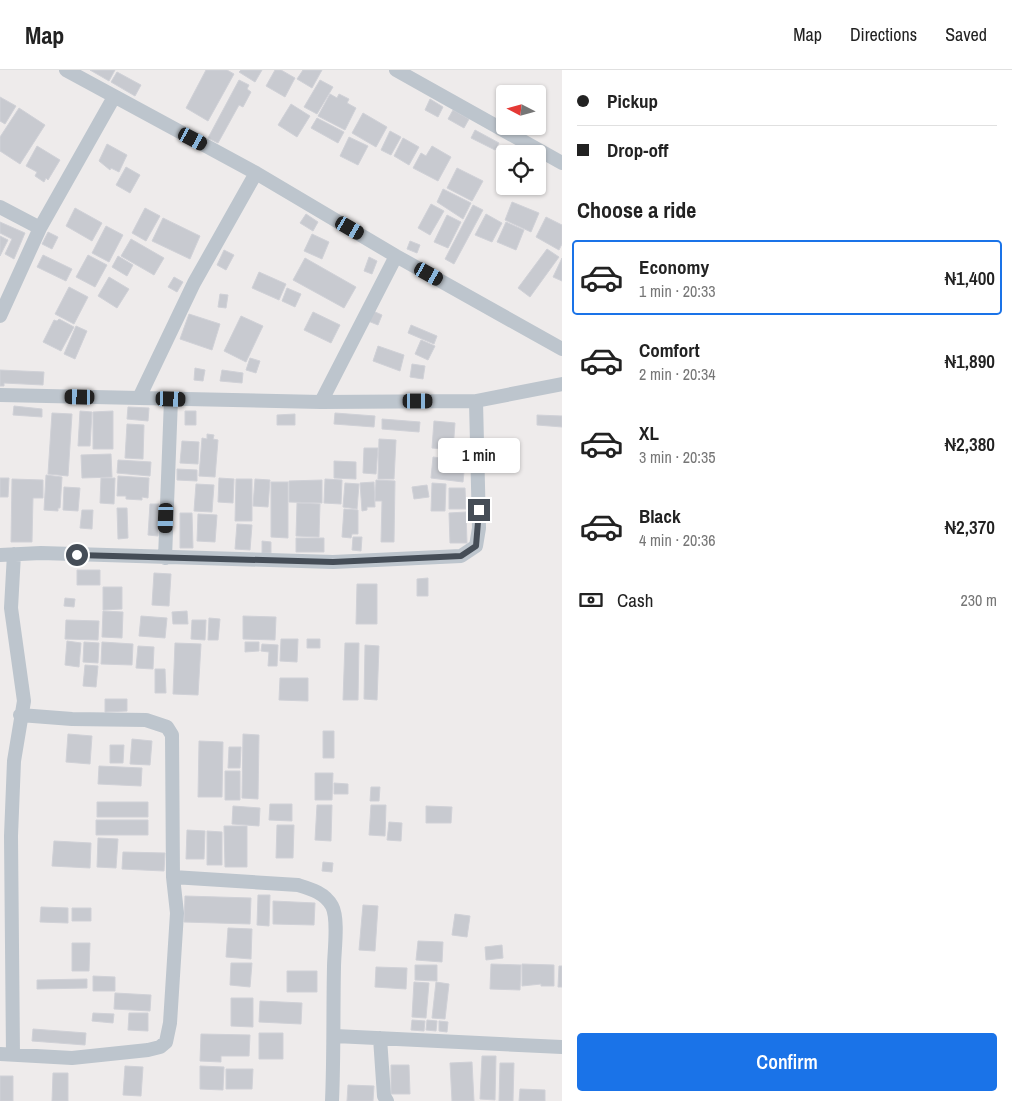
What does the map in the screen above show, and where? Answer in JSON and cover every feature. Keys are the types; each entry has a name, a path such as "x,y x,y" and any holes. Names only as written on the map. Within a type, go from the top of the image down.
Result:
{"street":[{"path":"66,70 256,173 396,256 562,349"},
{"path":"396,70 562,163"},
{"path":"0,316 40,228 114,97"},
{"path":"139,398 194,283 256,173"},
{"path":"0,207 40,228"},
{"path":"321,402 396,256"},
{"path":"0,395 321,402 476,401 562,384"},
{"path":"165,558 171,399"},
{"path":"0,555 41,553 333,562 461,556 476,546 479,528 476,401"},
{"path":"14,554 11,608 24,701 20,715 14,761 5,888 14,912 6,1055 72,1058 160,1047 166,1042 170,1023 177,913 173,877 172,807 174,748 172,735 167,727 146,720 20,715"},
{"path":"173,877 298,885 314,890 328,899 334,909 335,1036 332,1101"},
{"path":"335,1036 562,1047"},
{"path":"380,1038 384,1096 387,1101"}],"building":[{"path":"90,70 115,70 109,81"},
{"path":"206,70 227,70 234,74 208,121 186,108"},
{"path":"241,70 262,70 255,82 239,72"},
{"path":"275,70 281,70 295,78 285,97 266,86"},
{"path":"303,70 322,70 312,88 297,79"},
{"path":"117,72 141,85 135,96 111,82"},
{"path":"239,80 249,85 247,89 251,92 243,107 239,105 218,143 208,138"},
{"path":"320,80 333,87 317,114 304,107"},
{"path":"330,94 337,98 339,94 349,99 347,103 356,108 345,130 318,116"},
{"path":"0,97 16,106 5,124 0,121"},
{"path":"430,99 443,107 438,117 425,110"},
{"path":"291,104 310,116 297,137 278,125"},
{"path":"19,108 45,125 20,164 0,151 0,137"},
{"path":"453,110 469,119 464,128 448,119"},
{"path":"363,113 387,127 376,147 352,133"},
{"path":"317,118 344,132 338,143 311,128"},
{"path":"475,130 499,143 496,145 495,150 471,138"},
{"path":"390,131 401,137 391,155 381,150"},
{"path":"349,137 368,146 358,165 340,156"},
{"path":"403,138 419,147 409,165 394,156"},
{"path":"107,144 127,155 119,172 111,168 110,170 99,161"},
{"path":"37,146 60,160 48,180 46,178 44,182 35,176 37,172 26,166"},
{"path":"432,146 451,157 438,181 413,168 421,153 426,156"},
{"path":"126,167 140,175 130,193 116,185"},
{"path":"457,168 483,181 472,201 447,188"},
{"path":"443,189 471,203 463,219 437,202"},
{"path":"512,202 539,213 531,232 505,220"},
{"path":"431,204 444,211 430,235 418,228"},
{"path":"473,205 483,210 454,264 445,259"},
{"path":"75,208 102,223 92,241 66,226"},
{"path":"145,208 160,216 146,241 132,233"},
{"path":"306,214 318,222 313,231 300,223"},
{"path":"486,214 502,223 492,242 475,235"},
{"path":"447,215 461,222 448,248 434,242"},
{"path":"546,217 562,225 562,244 559,250 536,237"},
{"path":"163,218 200,236 190,259 152,241"},
{"path":"0,222 25,233 14,259 5,254 12,239 0,233"},
{"path":"506,222 524,230 516,250 497,242"},
{"path":"106,226 123,235 109,262 92,253"},
{"path":"48,232 58,237 52,249 42,244"},
{"path":"312,234 329,242 322,259 304,251"},
{"path":"0,236 8,240 0,256"},
{"path":"131,239 164,258 154,275 121,256"},
{"path":"410,241 420,245 417,253 407,249"},
{"path":"547,249 559,257 530,297 518,288"},
{"path":"224,250 234,255 226,270 217,265"},
{"path":"43,255 72,269 66,281 37,267"},
{"path":"88,255 107,265 95,287 76,277"},
{"path":"118,256 133,265 127,276 112,267"},
{"path":"369,257 377,261 372,274 364,271"},
{"path":"305,258 356,287 344,308 293,280"},
{"path":"562,258 562,281 553,277"},
{"path":"259,272 286,284 279,300 252,288"},
{"path":"109,277 129,289 117,308 98,296"},
{"path":"174,277 183,282 177,292 168,287"},
{"path":"69,287 88,297 74,324 55,314"},
{"path":"287,288 301,294 295,307 282,301"},
{"path":"220,294 228,295 226,308 218,307"},
{"path":"373,311 382,315 378,325 368,321"},
{"path":"313,312 340,325 331,343 304,330"},
{"path":"189,314 220,324 212,350 180,339"},
{"path":"241,316 263,326 246,362 224,351"},
{"path":"59,319 74,327 61,351 43,342 54,320 57,321"},
{"path":"411,325 437,336 434,344 408,333"},
{"path":"76,326 87,331 75,359 64,354"},
{"path":"421,340 435,346 428,360 415,354"},
{"path":"378,346 404,355 400,371 373,361"},
{"path":"250,358 260,361 256,373 246,370"},
{"path":"412,364 425,366 423,379 410,377"},
{"path":"195,368 205,370 203,381 194,380"},
{"path":"0,370 44,372 43,385 4,383 4,386 0,386"},
{"path":"222,370 243,373 242,383 220,381"},
{"path":"14,406 42,409 42,417 13,415"},
{"path":"128,407 149,408 148,421 127,419"},
{"path":"80,411 92,412 90,446 78,446"},
{"path":"113,411 113,449 93,449 93,412"},
{"path":"185,411 196,411 196,425 185,425"},
{"path":"52,413 72,414 68,476 48,474"},
{"path":"335,413 375,416 374,427 334,424"},
{"path":"295,414 295,425 277,425 277,415"},
{"path":"537,415 562,416 562,427 537,425"},
{"path":"382,419 420,422 419,432 382,429"},
{"path":"434,421 455,423 453,450 432,448"},
{"path":"127,424 144,425 143,459 125,458"},
{"path":"207,434 214,435 213,439 218,440 215,477 199,476 202,438 207,439"},
{"path":"379,439 396,440 394,479 378,479"},
{"path":"182,441 199,442 198,464 180,463"},
{"path":"364,448 378,448 376,474 363,473"},
{"path":"111,454 112,477 82,478 81,455"},
{"path":"433,457 465,461 463,482 431,478"},
{"path":"118,460 151,462 150,476 117,473"},
{"path":"334,461 356,462 356,479 334,478"},
{"path":"177,469 197,470 197,481 177,480"},
{"path":"46,475 62,477 60,508 58,508 58,511 44,510"},
{"path":"118,476 149,478 148,498 142,497 142,500 126,499 126,496 117,496"},
{"path":"0,478 9,478 8,497 0,497"},
{"path":"101,478 115,478 114,504 100,503"},
{"path":"219,478 234,479 233,503 218,502"},
{"path":"12,479 43,480 43,498 33,498 32,542 11,542"},
{"path":"236,479 252,479 252,521 235,521"},
{"path":"255,479 270,480 268,507 253,506"},
{"path":"325,479 342,480 341,504 324,503"},
{"path":"322,480 322,503 289,502 289,481"},
{"path":"376,480 395,481 394,542 381,542 382,501 375,501"},
{"path":"271,482 288,482 288,538 271,537"},
{"path":"374,482 375,507 367,507 367,510 362,511 360,483"},
{"path":"345,483 359,484 357,509 343,507"},
{"path":"432,483 446,484 445,511 431,511"},
{"path":"196,484 214,485 212,512 194,511"},
{"path":"427,485 429,497 414,499 412,487"},
{"path":"64,487 80,488 78,511 63,510"},
{"path":"449,488 465,488 466,509 449,509"},
{"path":"297,503 320,504 319,537 296,536"},
{"path":"150,504 159,504 158,536 148,535"},
{"path":"117,508 127,508 128,538 118,539"},
{"path":"344,509 358,510 358,534 352,534 351,538 342,537"},
{"path":"82,510 93,510 92,529 80,528"},
{"path":"466,512 467,543 450,543 449,513"},
{"path":"180,513 192,513 193,548 180,548"},
{"path":"198,514 217,515 215,542 197,541"},
{"path":"237,524 252,525 250,550 235,549"},
{"path":"353,537 362,537 361,551 352,550"},
{"path":"296,538 324,538 324,552 296,552"},
{"path":"262,541 271,542 271,553 262,553"},
{"path":"77,570 100,570 100,585 77,585"},
{"path":"154,573 171,574 169,606 152,605"},
{"path":"428,578 428,596 417,596 417,579"},
{"path":"357,584 377,584 377,624 356,624"},
{"path":"103,587 122,587 122,609 103,610"},
{"path":"65,598 75,599 74,607 64,606"},
{"path":"103,611 123,612 122,638 102,637"},
{"path":"187,611 188,624 173,624 172,612"},
{"path":"141,616 167,618 165,638 139,636"},
{"path":"243,616 276,617 275,640 243,639"},
{"path":"209,618 220,619 218,640 208,640"},
{"path":"66,620 99,621 98,640 65,639"},
{"path":"192,620 206,620 205,640 191,639"},
{"path":"281,639 298,639 297,662 280,661"},
{"path":"307,639 320,639 320,648 307,648"},
{"path":"67,641 81,643 79,667 65,665"},
{"path":"84,642 99,643 98,663 83,662"},
{"path":"102,642 133,644 132,665 101,664"},
{"path":"245,642 259,642 259,651 245,652"},
{"path":"175,643 201,644 198,695 173,694"},
{"path":"345,643 359,643 358,700 343,700"},
{"path":"262,644 278,645 277,666 268,666 269,652 261,651"},
{"path":"365,645 379,646 377,700 364,699"},
{"path":"138,646 154,647 153,669 136,668"},
{"path":"85,665 98,666 96,687 83,686"},
{"path":"155,669 165,669 166,693 155,693"},
{"path":"280,678 308,678 308,701 279,700"},
{"path":"105,699 127,699 127,711 105,712"},
{"path":"323,731 334,731 334,758 323,758"},
{"path":"68,734 92,736 90,764 66,762"},
{"path":"243,734 259,735 258,799 242,798"},
{"path":"132,739 152,741 150,765 130,764"},
{"path":"199,741 223,742 222,797 198,797"},
{"path":"110,745 124,745 123,763 110,763"},
{"path":"229,747 241,747 240,768 228,768"},
{"path":"99,766 142,768 141,786 98,784"},
{"path":"225,771 240,771 240,800 225,800"},
{"path":"315,773 333,773 332,800 315,800"},
{"path":"334,783 348,784 348,794 334,794"},
{"path":"371,787 380,787 379,801 370,801"},
{"path":"97,802 148,802 148,817 97,817"},
{"path":"270,804 292,804 292,821 269,820"},
{"path":"317,805 332,805 331,841 315,840"},
{"path":"371,805 386,805 385,836 369,835"},
{"path":"233,806 260,808 259,826 232,824"},
{"path":"426,806 452,807 451,823 426,823"},
{"path":"96,820 148,820 148,835 96,835"},
{"path":"389,822 402,823 401,841 387,840"},
{"path":"277,825 294,825 293,858 276,858"},
{"path":"224,826 247,826 247,867 225,867"},
{"path":"187,830 205,831 204,859 186,859"},
{"path":"207,831 222,832 222,865 207,865"},
{"path":"98,838 118,839 116,868 97,867"},
{"path":"54,841 91,843 90,868 52,866"},
{"path":"123,852 165,853 164,871 122,869"},
{"path":"323,862 333,863 332,872 322,871"},
{"path":"258,895 270,895 269,926 257,925"},
{"path":"185,896 251,898 250,924 184,922"},
{"path":"273,901 315,903 314,925 273,924"},
{"path":"363,905 378,906 375,951 359,950"},
{"path":"41,907 68,908 68,923 40,922"},
{"path":"72,908 91,908 91,921 72,921"},
{"path":"455,914 470,916 467,937 452,935"},
{"path":"228,928 252,929 251,959 226,957"},
{"path":"418,941 443,942 442,962 416,960"},
{"path":"72,943 90,943 89,971 72,971"},
{"path":"502,945 503,958 486,960 485,947"},
{"path":"231,963 252,963 250,987 230,985"},
{"path":"491,964 521,965 520,990 490,989"},
{"path":"522,964 554,965 554,986 541,986 541,984 522,986"},
{"path":"415,965 437,965 437,981 415,980"},
{"path":"559,966 562,966 562,987 558,987"},
{"path":"376,967 407,968 406,989 375,987"},
{"path":"287,971 317,971 317,992 287,992"},
{"path":"93,976 115,977 115,991 93,991"},
{"path":"87,979 87,988 37,989 37,980"},
{"path":"414,982 429,983 426,1018 412,1017"},
{"path":"436,982 449,984 445,1019 432,1018"},
{"path":"115,993 151,995 150,1011 114,1009"},
{"path":"231,998 253,998 253,1027 231,1026"},
{"path":"260,1001 302,1003 301,1024 259,1022"},
{"path":"93,1013 114,1014 113,1023 92,1021"},
{"path":"129,1013 148,1013 148,1031 128,1030"},
{"path":"412,1020 425,1021 424,1031 411,1030"},
{"path":"427,1020 437,1021 436,1031 426,1030"},
{"path":"439,1021 448,1022 447,1032 439,1031"},
{"path":"33,1029 86,1033 85,1045 32,1041"},
{"path":"259,1033 283,1033 283,1059 259,1059"},
{"path":"201,1034 250,1035 249,1056 221,1056 221,1062 200,1061"},
{"path":"482,1056 496,1056 495,1100 480,1099"},
{"path":"472,1062 474,1101 452,1101 450,1063"},
{"path":"500,1063 514,1063 513,1101 499,1101"},
{"path":"391,1065 409,1065 410,1094 391,1094"},
{"path":"125,1066 143,1067 141,1096 123,1095"},
{"path":"200,1066 224,1067 223,1090 200,1089"},
{"path":"226,1069 253,1069 252,1089 226,1089"},
{"path":"53,1073 68,1073 68,1101 52,1101"},
{"path":"0,1076 13,1076 13,1101 0,1101"},
{"path":"348,1085 374,1086 373,1101 347,1101"},
{"path":"520,1089 545,1090 545,1101 519,1101"}],"route":[{"path":"77,555 333,562 461,556 476,546 479,510"}]}
